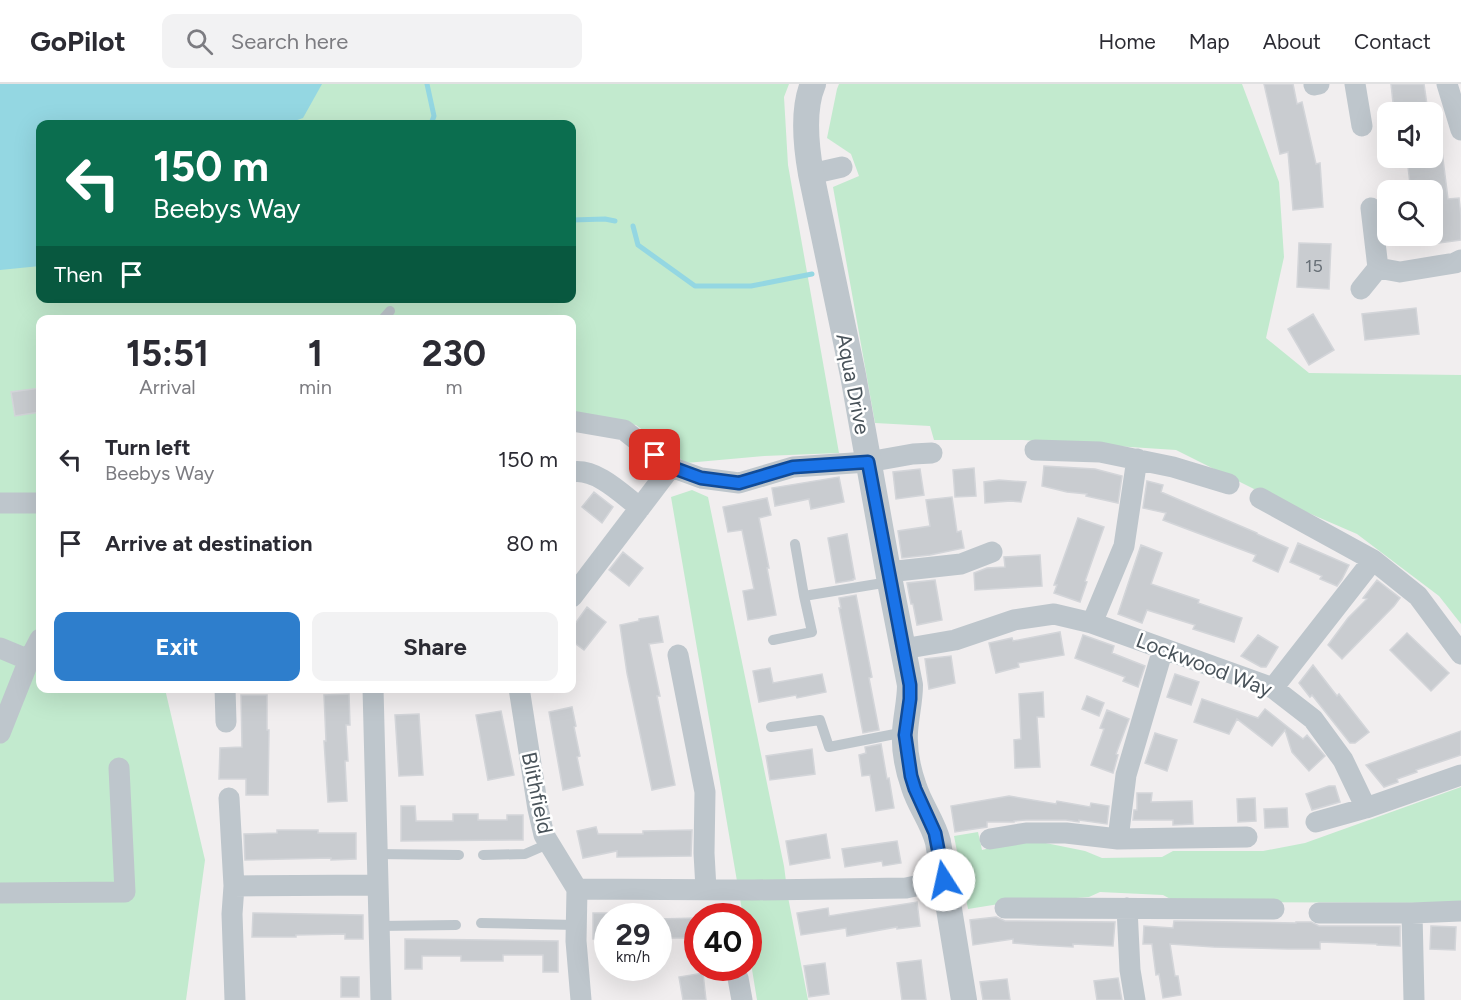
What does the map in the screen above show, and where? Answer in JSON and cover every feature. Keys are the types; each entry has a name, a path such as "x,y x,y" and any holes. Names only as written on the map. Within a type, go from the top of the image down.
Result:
{"street":[{"name":"Aqua Drive","path":"813,84 809,94 806,143 811,174 853,375 910,685 905,732 911,776 935,833 964,1000"},
{"path":"1314,85 1319,84"},
{"path":"1355,84 1362,126"},
{"path":"1447,84 1461,130"},
{"path":"811,174 842,167"},
{"path":"1361,289 1378,268 1371,208"},
{"path":"1378,268 1400,272 1461,260"},
{"path":"576,422 624,430 671,467 701,478 739,483 793,467 868,462 932,453"},
{"path":"1035,450 1100,453 1137,459 1173,466 1229,484"},
{"path":"1092,623 1124,546 1137,459"},
{"path":"576,592 671,467"},
{"path":"576,471 595,475 640,508"},
{"path":"1260,498 1373,560 1418,596 1461,654"},
{"path":"0,503 36,503"},
{"path":"889,577 961,564 992,552"},
{"path":"1273,688 1373,560"},
{"name":"Lockwood Way","path":"903,649 955,640 1014,620 1054,614 1092,623 1273,688 1313,719 1343,760 1366,808"},
{"path":"0,733 36,647"},
{"path":"0,648 29,660"},
{"path":"1118,839 1126,775 1163,650"},
{"path":"678,656 705,792 706,890"},
{"path":"225,693 226,722"},
{"path":"373,693 381,1000"},
{"name":"Blithfield","path":"520,693 544,835 577,889"},
{"path":"0,893 125,892 119,768"},
{"path":"1316,822 1366,808 1461,775"},
{"path":"229,798 234,886 232,914 236,1000"},
{"path":"990,839 1026,832 1066,833 1118,839 1247,837"},
{"path":"581,1000 576,925 577,889 906,888 944,880"},
{"path":"234,886 378,885"},
{"path":"1005,908 1274,909"},
{"path":"1127,908 1130,970 1135,1000"},
{"path":"1319,913 1461,911"},
{"path":"1412,913 1414,1000"},
{"path":"739,981 742,1000"}],"lane":[{"path":"773,640 812,632 795,544"},
{"path":"804,596 889,577"},
{"path":"771,727 820,720 829,747 905,732"},
{"path":"483,855 525,854 548,844"},
{"path":"376,854 459,855"},
{"path":"481,923 576,925"},
{"path":"379,926 456,925"}],"green space":[{"path":"0,84 789,84 784,97 788,165 839,453 764,456 686,463 636,425 576,418 576,315 36,315 36,693 166,693 205,860 186,1000 0,1000"},
{"path":"839,84 1242,84 1279,182 1284,257 1266,338 1309,373 1461,375 1461,624 1439,596 1357,534 1260,492 1176,450 1023,440 934,440 930,426 875,423 833,187 859,176 851,154 827,138"},
{"path":"692,490 708,497 784,866 808,1000 757,1000 754,981 762,981 762,903 741,903 671,497"},
{"path":"1461,787 1461,903 1176,902 1163,895 1100,892 1089,897 999,904 968,909 954,836 978,832 982,850 1026,839 1085,851 1102,858 1162,857 1173,851 1263,851 1305,843"}],"water":[{"path":"0,84 322,84 303,118 297,120 36,120 36,266 0,270"}],"building":[{"path":"1264,84 1293,84 1297,104 1302,102 1316,164 1320,163 1323,207 1293,210 1288,152 1280,154"},
{"path":"1391,84 1424,84 1427,102 1393,102"},
{"path":"1443,159 1448,199 1459,198 1461,240 1443,242 1443,180 1410,180 1408,168 1443,168"},
{"path":"1299,243 1331,244 1329,289 1297,287"},
{"path":"1416,308 1419,334 1365,340 1362,314"},
{"path":"1313,314 1334,350 1309,365 1288,329"},
{"path":"36,389 36,413 15,416 11,392"},
{"path":"1044,466 1095,469 1122,476 1118,503 1086,496 1087,494 1042,486"},
{"path":"974,468 976,496 955,497 953,470"},
{"path":"920,469 924,495 896,499 893,472"},
{"path":"839,477 844,502 811,509 809,499 775,506 772,488"},
{"path":"999,480 1026,482 1021,502 985,503 984,482"},
{"path":"1147,481 1163,485 1161,492 1288,548 1278,572 1253,561 1256,555 1163,520 1166,513 1143,508"},
{"path":"594,492 613,507 602,523 582,507"},
{"path":"952,497 957,532 961,531 964,548 902,558 898,531 930,526 926,500"},
{"path":"767,498 771,515 759,518 776,615 748,620 743,591 754,589 742,530 728,532 723,507"},
{"path":"1078,518 1104,527 1080,602 1054,593 1057,585 1054,585"},
{"path":"847,534 855,579 836,583 828,538"},
{"path":"1298,543 1349,565 1337,586 1320,579 1322,576 1290,562"},
{"path":"1141,545 1162,553 1151,584 1199,600 1198,603 1242,618 1234,642 1193,629 1195,625 1147,610 1142,623 1118,614"},
{"path":"623,552 643,568 629,586 609,570"},
{"path":"1040,555 1042,586 975,590 974,573 987,568 1005,567 1004,557"},
{"path":"935,580 942,620 917,625 907,583"},
{"path":"1377,580 1400,598 1342,659 1328,645 1348,618 1367,599 1363,598"},
{"path":"856,595 872,677 869,678 879,730 863,733 839,608 841,608 839,598"},
{"path":"587,607 606,622 584,650 576,644 576,622"},
{"path":"658,616 663,642 649,644 675,785 652,790 627,673 620,625"},
{"path":"1060,632 1064,655 1018,663 1019,667 996,673 989,643"},
{"path":"1407,633 1449,673 1431,691 1390,650"},
{"path":"1083,635 1114,646 1112,653 1145,666 1138,687 1123,681 1125,677 1075,658"},
{"path":"1258,635 1278,647 1266,667 1261,667 1241,656"},
{"path":"951,656 955,683 929,689 925,659"},
{"path":"1313,665 1369,732 1355,743 1350,743 1312,695 1310,697 1299,683"},
{"path":"770,668 773,683 822,674 826,692 759,702 753,671"},
{"path":"1175,674 1199,682 1191,705 1167,697"},
{"path":"1043,692 1044,717 1037,717 1040,767 1015,768 1014,740 1021,739 1019,694"},
{"path":"349,694 350,725 346,725 348,761 345,761 347,801 328,802 324,695"},
{"path":"241,695 267,695 268,795 246,795 246,779 219,779 220,748 242,747"},
{"path":"1087,696 1104,703 1099,716 1082,709"},
{"path":"1202,699 1258,718 1265,709 1303,739 1307,735 1325,756 1309,771 1292,752 1285,730 1272,746 1237,719 1229,734 1194,722"},
{"path":"572,707 580,756 577,757 583,785 563,790 549,712"},
{"path":"1107,710 1129,719 1116,754 1118,755 1113,773 1091,765 1104,729 1100,728"},
{"path":"501,711 514,775 488,780 476,715"},
{"path":"419,714 423,775 399,776 395,715"},
{"path":"1461,731 1461,755 1416,770 1417,772 1397,779 1398,782 1384,787 1366,765"},
{"path":"1155,733 1177,740 1167,771 1145,763"},
{"path":"881,744 894,808 876,811 870,775 862,776 859,755 866,753 865,747"},
{"path":"812,749 815,774 770,780 766,756"},
{"path":"1335,786 1340,802 1312,810 1306,794"},
{"path":"1137,793 1152,793 1151,802 1192,801 1193,824 1173,825 1173,820 1133,820 1134,810 1137,810"},
{"path":"1009,796 1056,804 1057,801 1090,807 1091,803 1109,806 1107,824 1079,820 1079,822 1026,820 987,822 987,827 955,832 951,806"},
{"path":"1255,798 1256,821 1238,822 1237,799"},
{"path":"401,806 415,806 416,821 453,821 453,814 478,814 478,820 507,820 507,815 523,815 523,840 401,841"},
{"path":"1287,808 1288,827 1265,828 1264,809"},
{"path":"596,827 598,834 643,834 643,831 692,830 691,856 617,857 617,851 583,858 577,831"},
{"path":"277,830 356,833 356,859 245,860 244,834 277,833"},
{"path":"826,834 830,858 790,865 786,841"},
{"path":"897,841 901,863 883,866 882,861 845,867 842,849"},
{"path":"917,902 920,926 897,929 897,927 847,936 846,928 801,935 797,913 828,908 829,916"},
{"path":"253,913 363,915 363,939 345,939 345,934 252,937"},
{"path":"593,913 594,913 594,939"},
{"path":"996,917 1005,921 1115,922 1113,946 1037,945 1013,943 1013,939 973,945 970,920"},
{"path":"684,918 684,938 672,938 672,919"},
{"path":"1174,921 1311,922 1319,926 1400,926 1400,946 1320,942 1320,949 1288,949 1170,944 1175,976 1178,976 1181,995 1163,998 1159,974 1156,975 1152,944 1143,944 1144,926 1173,928"},
{"path":"1431,926 1456,927 1455,950 1430,949"},
{"path":"405,939 558,941 558,972 543,972 543,955 503,955 503,961 461,961 461,956 422,956 422,969 405,969"},
{"path":"921,960 926,1000 902,1000 897,963"},
{"path":"825,963 829,994 809,997 804,966"},
{"path":"684,976 684,981 704,981 706,1000 683,1000 679,977"},
{"path":"341,977 359,977 359,997 341,997"},
{"path":"1118,978 1122,1000 1097,1000 1094,981"},
{"path":"1007,979 1010,1000 983,1000 980,982"}],"waterway":[{"path":"427,84 434,116 432,120"},
{"path":"576,220 615,221"},
{"path":"633,226 638,245 695,286 751,286 812,274"}],"route":[{"path":"655,455 671,467 701,478 739,483 793,467 868,462 910,685 905,735 911,776 938,842 944,880"}]}
